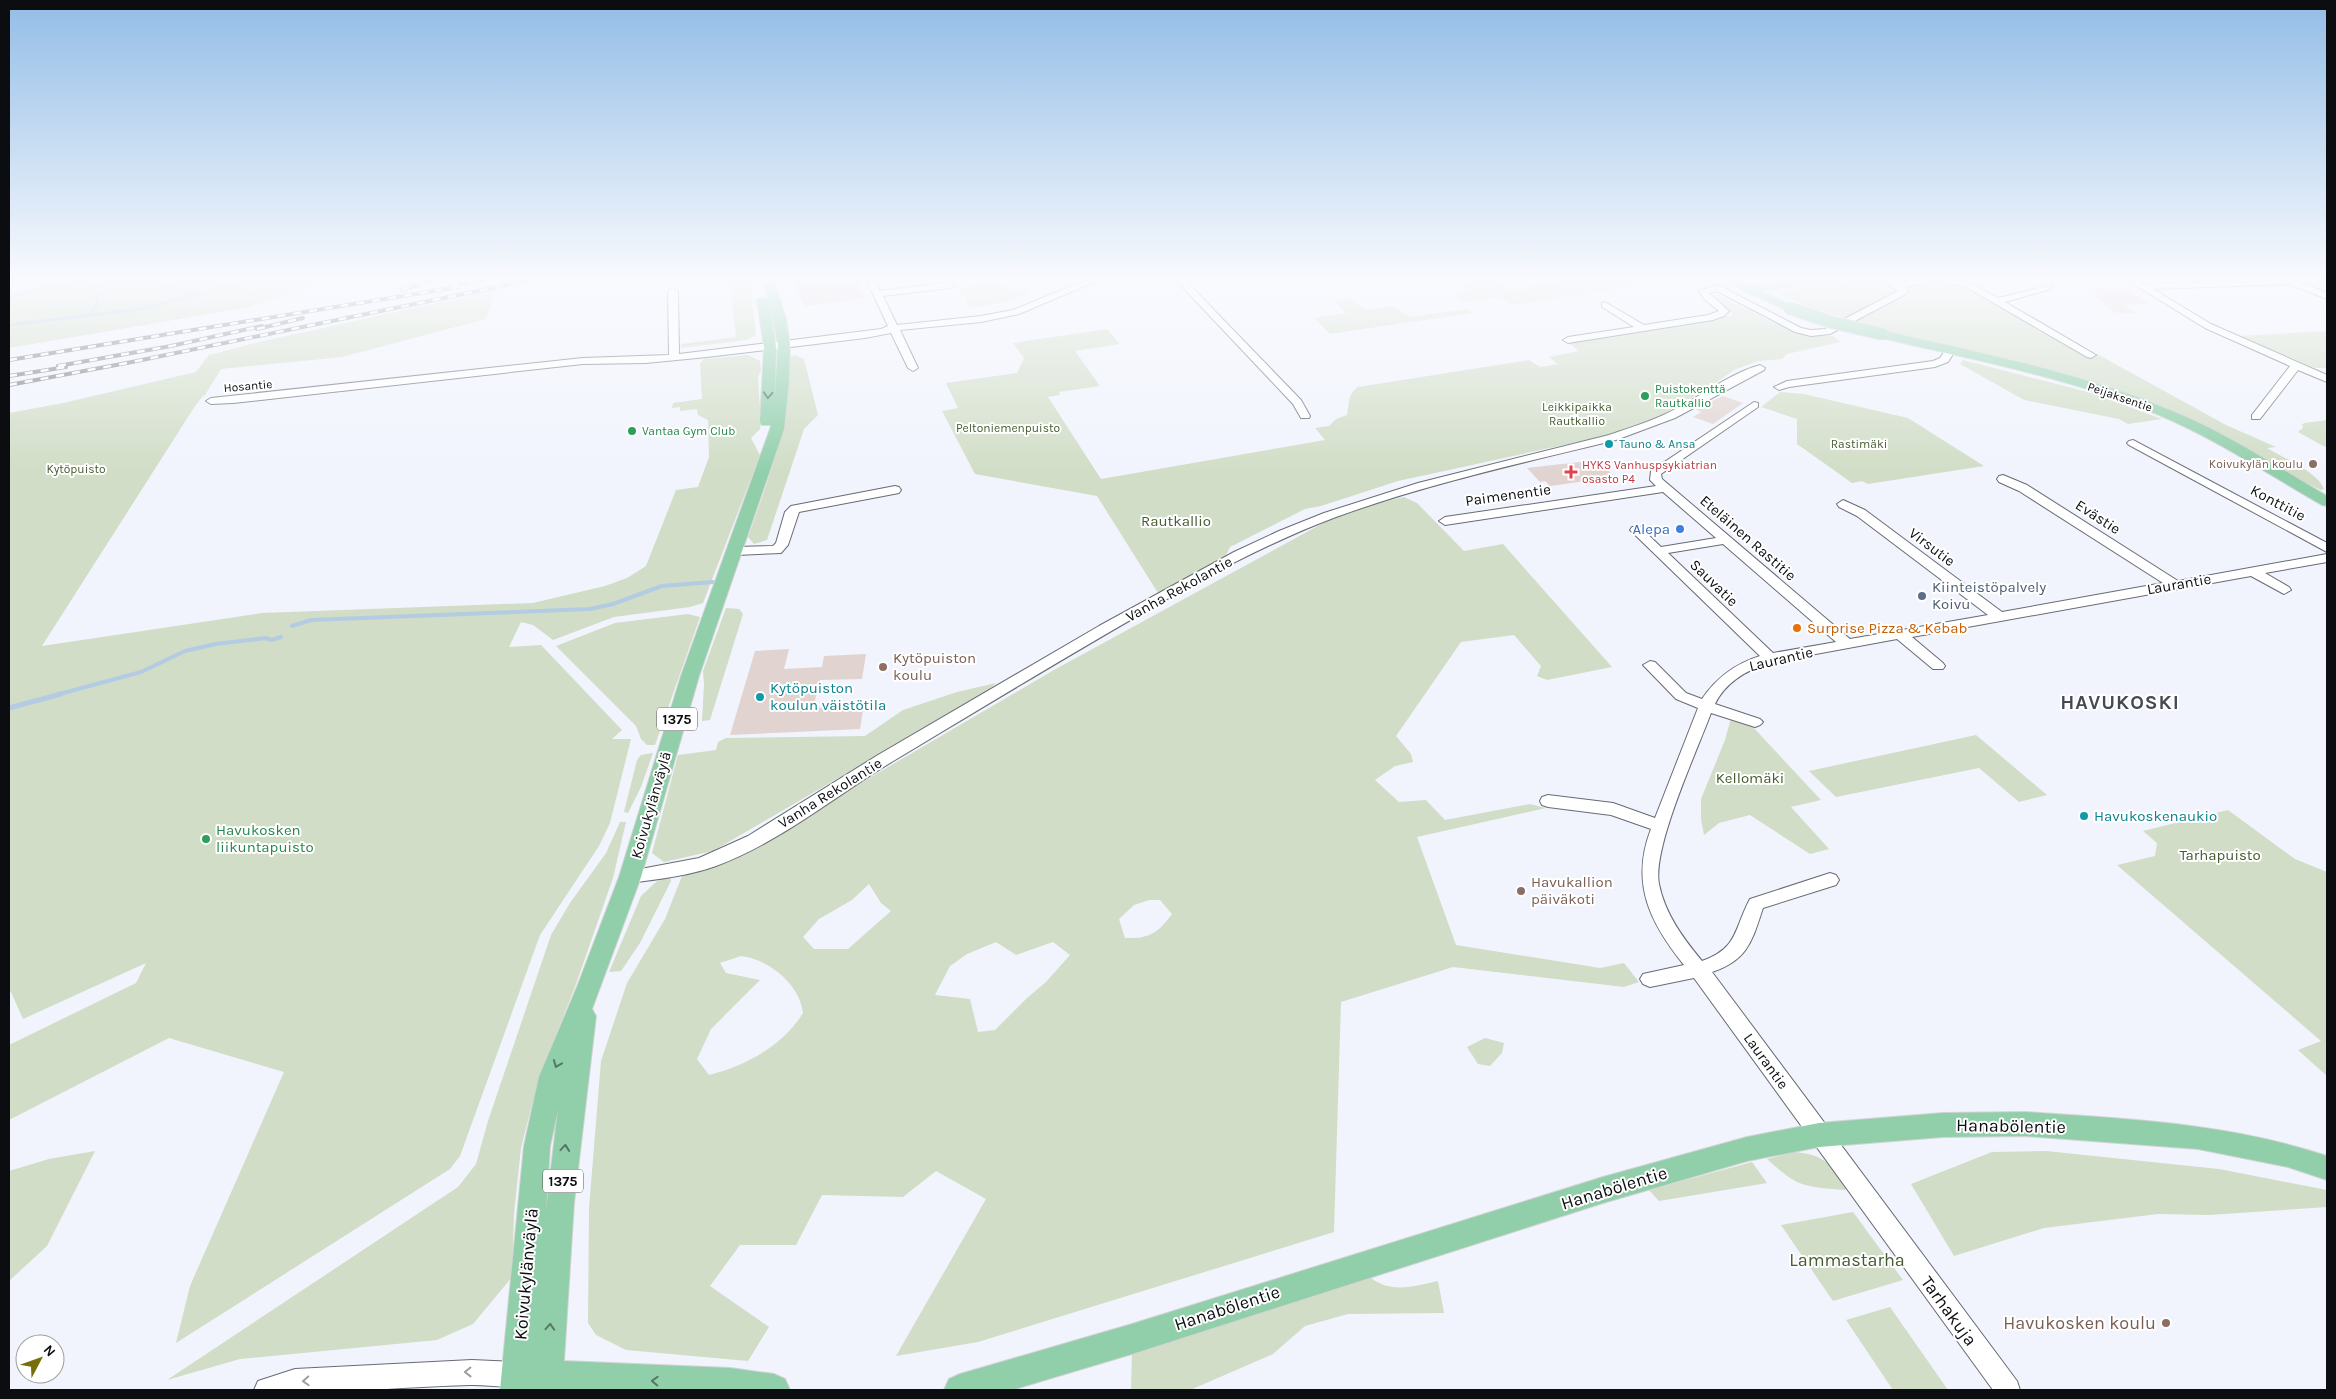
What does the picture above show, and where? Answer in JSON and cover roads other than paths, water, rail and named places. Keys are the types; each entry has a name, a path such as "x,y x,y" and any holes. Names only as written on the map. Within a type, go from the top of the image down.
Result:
{"main road":[{"name":"Peijaksentie","path":"1915,342 2083,384 2162,411 2214,436 2327,502"},
{"name":"Koivukylänväylä","path":"517,1382 537,1146 552,1077 589,987 630,877 690,676 736,551 769,453 766,430 776,344"},
{"name":"Peijaksentie","path":"2304,487 2327,497"},
{"name":"Koivukylänväylä","path":"547,1383 567,1133 589,987"},
{"name":"Hanabölentie","path":"960,1390 1123,1342 1603,1190 1747,1149 1819,1135 1943,1125 2025,1124 2198,1137 2288,1155 2327,1168"},
{"name":"Hanabölentie","path":"2288,1155 2327,1157"},
{"path":"517,1382 730,1384 774,1390"}],"street":[{"path":"674,342 674,357"},
{"name":"Hosantie","path":"211,401 583,360 674,357 795,342"},
{"path":"901,342 913,368"},
{"path":"1239,342 1296,402 1305,416"},
{"path":"2069,342 2091,355"},
{"path":"2245,342 2327,379"},
{"path":"2067,349 2079,348"},
{"path":"1779,387 1787,384 1935,364 1944,360 1950,351"},
{"path":"2256,417 2296,365"},
{"name":"Vanha Rekolantie","path":"630,877 677,870 710,861 758,838 852,778 1038,668 1201,575 1272,539 1328,515 1379,497 1612,438 1646,427 1672,415 1730,381 1760,368"},
{"path":"1665,488 1656,480 1655,473 1754,405"},
{"name":"Konttitie","path":"2133,443 2327,548"},
{"name":"Evästie","path":"2003,479 2022,488 2175,584"},
{"name":"Paimenentie","path":"1445,521 1665,488"},
{"name":"Eteläinen Rastitie","path":"1665,488 1847,644"},
{"path":"736,551 776,550 782,545 791,512 795,509 895,490"},
{"name":"Virsutie","path":"1843,504 1861,513 2000,618"},
{"name":"Sauvatie","path":"1636,530 1770,658"},
{"path":"1658,551 1725,540"},
{"name":"Laurantie","path":"1819,1135 1698,968 1676,942 1660,915 1650,883 1653,846 1660,826 1706,706 1724,680 1734,672 1770,658 1902,636 2175,584 2327,558"},
{"path":"2252,571 2284,590"},
{"path":"1902,636 1938,666"},
{"path":"1650,665 1681,696 1755,722"},
{"path":"1548,801 1613,809 1660,826"},
{"path":"1650,980 1720,963 1735,952 1741,944 1756,904 1830,880"},
{"name":"Tarhakuja","path":"1819,1135 1848,1170 1880,1217 2008,1390"},
{"path":"267,1390 295,1381 472,1372 517,1382"}],"waterway":[{"path":"292,626 311,620 590,609 613,604 662,586 713,582"},
{"path":"56,695 141,672 185,651 216,644 266,638 272,640 281,637"},
{"path":"9,708 61,694"}],"railway":[{"path":"9,360 118,342"},
{"path":"58,366 188,342"},
{"path":"9,385 228,342"},
{"path":"9,376 66,367"}],"place":[{"name":"Puistokenttä Rautkallio","path":"1645,396"},
{"name":"Vantaa Gym Club","path":"632,431"},
{"name":"Tauno & Ansa","path":"1609,444"},
{"name":"Koivukylän koulu","path":"2313,464"},
{"name":"HYKS Vanhuspsykiatrian osasto P4","path":"1571,472"},
{"name":"Alepa","path":"1680,529"},
{"name":"Kiinteistöpalvely Koivu","path":"1922,596"},
{"name":"Surprise Pizza & Kebab","path":"1797,628"},
{"name":"Kytöpuiston koulu","path":"883,667"},
{"name":"Kytöpuiston koulun väistötila","path":"760,697"},
{"name":"Havukoskenaukio","path":"2084,816"},
{"name":"Havukosken liikuntapuisto","path":"206,839"},
{"name":"Havukallion päiväkoti","path":"1521,891"},
{"name":"Havukosken koulu","path":"2166,1323"}],"district":[{"name":"HAVUKOSKI","path":"2120,702"}],"park label":[{"name":"Leikkipaikka Rautkallio","path":"1577,414"},
{"name":"Peltoniemenpuisto","path":"1008,428"},
{"name":"Rastimäki","path":"1859,444"},
{"name":"Kytöpuisto","path":"76,469"},
{"name":"Rautkallio","path":"1176,521"},
{"name":"Kellomäki","path":"1750,778"},
{"name":"Tarhapuisto","path":"2220,855"},
{"name":"Lammastarha","path":"1847,1260"}]}
